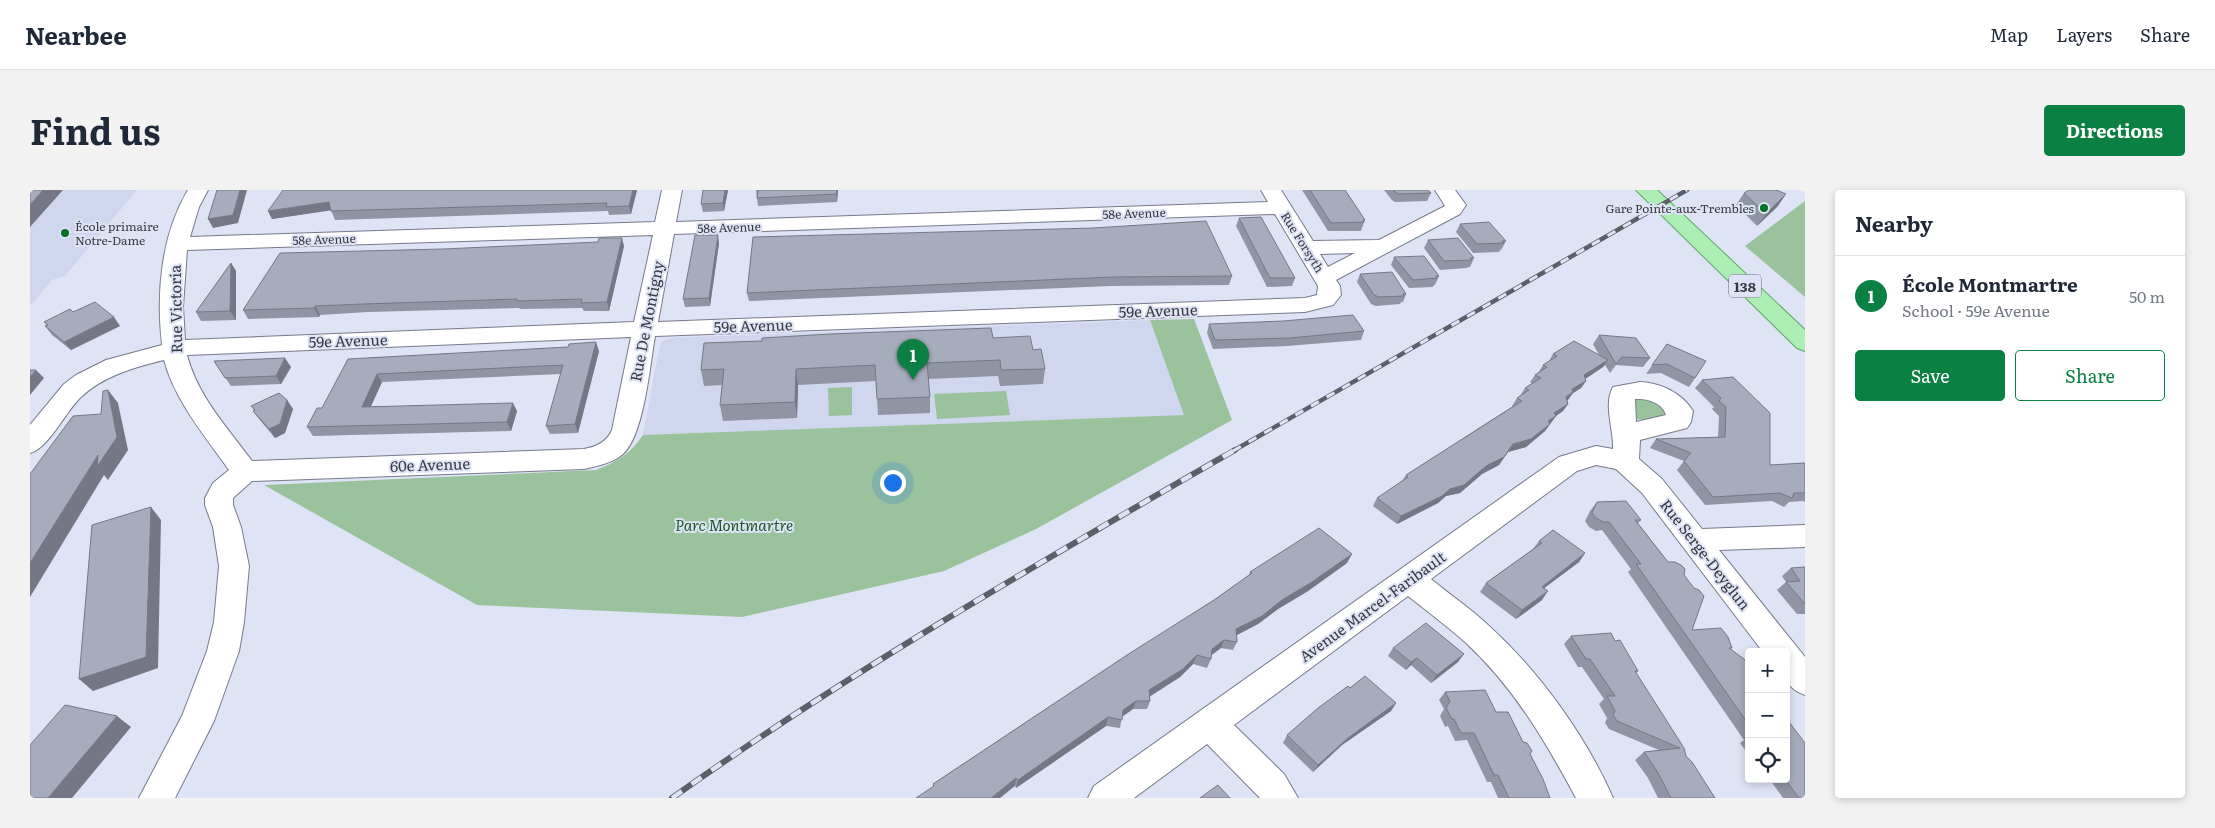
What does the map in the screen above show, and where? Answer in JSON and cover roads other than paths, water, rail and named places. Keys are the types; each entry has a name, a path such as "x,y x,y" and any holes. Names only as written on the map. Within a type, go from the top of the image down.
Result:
{"main road":[{"name":"138","path":"1646,190 1805,343"}],"street":[{"name":"Rue Victoria","path":"198,190 184,216 177,244 173,298 173,350 180,376 245,472"},
{"name":"Rue De Montigny","path":"614,449 622,440 625,430 643,328 672,190"},
{"name":"Rue Forsyth","path":"1271,190 1307,248 1327,286"},
{"name":"59e Avenue","path":"30,444 64,399 83,382 119,365 195,346 1305,305 1325,300 1327,286 1385,245 1453,210 1456,205 1445,190"},
{"name":"58e Avenue","path":"177,244 1282,208"},
{"path":"1307,248 1385,245"},
{"name":"Rue Serge-Deyglun","path":"1626,448 1652,486 1779,648"},
{"name":"Avenue Marcel-Faribault","path":"1106,798 1568,464 1626,448"},
{"name":"60e Avenue","path":"245,472 584,459 601,456 614,449"},
{"path":"157,798 197,721 223,652 229,622 234,566 227,527 219,506 219,498 223,490 245,472"},
{"path":"1695,540 1805,536"},
{"path":"1409,579 1476,634 1520,680 1554,725 1594,798"},
{"path":"1790,662 1805,681"},
{"path":"1209,723 1272,786 1280,798"}],"railway":[{"path":"1233,451 1687,190"},
{"path":"672,798 809,705 949,617 1235,450"}],"place":[{"name":"Gare Pointe-aux-Trembles","path":"1764,208"},
{"name":"École primaire Notre-Dame","path":"65,233"},
{"name":"École Montmartre","path":"913,380"}],"park label":[{"name":"Parc Montmartre","path":"734,524"}]}
